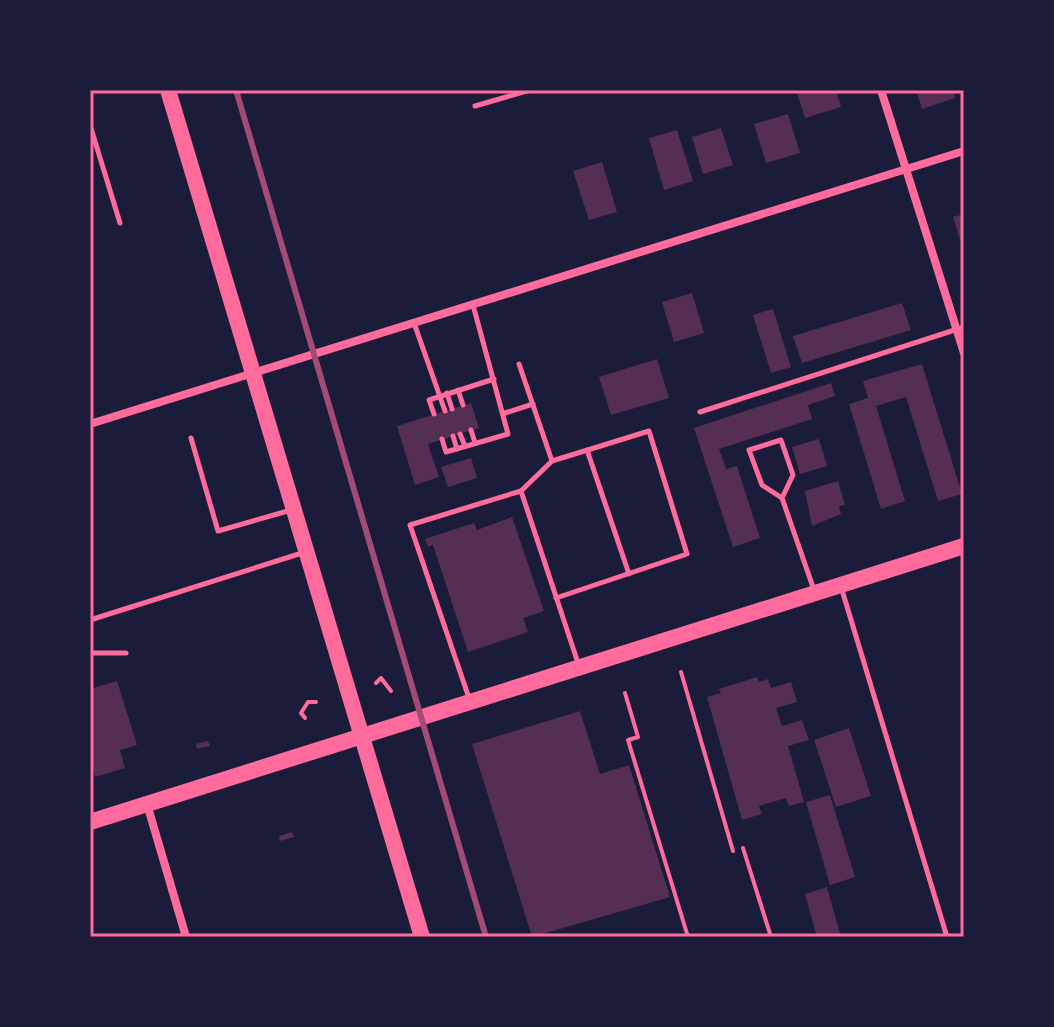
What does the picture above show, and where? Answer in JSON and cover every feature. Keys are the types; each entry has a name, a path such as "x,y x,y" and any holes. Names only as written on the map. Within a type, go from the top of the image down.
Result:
{"main road":[{"path":"168,90 304,552 422,937"},
{"path":"90,822 964,546"}],"street":[{"path":"881,90 960,329 964,353"},
{"path":"90,424 964,151"},
{"path":"147,804 186,937"}],"lane":[{"path":"475,106 530,90"},
{"path":"90,125 120,223"},
{"path":"442,439 446,452 508,434 505,413 473,305"},
{"path":"414,323 448,410 447,393"},
{"path":"700,412 960,329"},
{"path":"519,364 552,461"},
{"path":"434,414 429,400 494,379"},
{"path":"458,390 463,405"},
{"path":"505,413 533,404"},
{"path":"471,430 475,443"},
{"path":"470,702 410,525 521,491 552,461 649,431 687,554 556,598"},
{"path":"460,434 465,446"},
{"path":"453,436 457,449"},
{"path":"191,438 218,531 292,510"},
{"path":"782,498 793,475 781,440 749,450 762,485 782,498 815,593"},
{"path":"587,450 629,574"},
{"path":"521,491 579,667"},
{"path":"90,620 304,552"},
{"path":"840,585 947,937"},
{"path":"90,653 126,653"}],"path":[{"path":"681,672 733,851"},
{"path":"376,683 381,678 391,691"},
{"path":"625,693 638,737 628,740 688,937"},
{"path":"305,718 301,713 308,702 316,702"},
{"path":"743,848 771,937"}],"building":[{"path":"796,90 836,90 841,107 805,118"},
{"path":"916,90 953,90 955,98 922,109"},
{"path":"788,114 800,153 766,163 754,124"},
{"path":"721,128 733,165 703,174 692,137"},
{"path":"677,130 693,181 664,190 649,138"},
{"path":"602,162 617,212 589,220 573,171"},
{"path":"964,214 964,249 963,249 953,217"},
{"path":"692,293 704,333 674,342 662,302"},
{"path":"902,303 911,330 802,363 793,336"},
{"path":"773,309 791,367 771,373 753,315"},
{"path":"657,359 669,398 611,415 599,377"},
{"path":"922,364 962,494 938,501 906,397 876,406 905,501 881,509 849,404 868,398 863,381"},
{"path":"831,383 835,396 808,405 812,419 719,449 726,469 737,466 760,538 733,547 694,428"},
{"path":"471,403 479,428 428,444 439,477 415,485 397,426"},
{"path":"819,439 827,466 800,474 792,447"},
{"path":"471,458 477,478 448,487 441,467"},
{"path":"838,481 845,505 839,506 841,514 812,526 805,491"},
{"path":"512,517 544,611 523,618 528,632 468,652 433,545 428,547 425,539 474,523 477,530"},
{"path":"757,677 759,682 768,679 771,688 791,682 797,702 776,708 782,726 802,720 809,740 788,746 804,802 789,806 786,798 759,806 762,814 742,820 707,697 721,693 719,689"},
{"path":"117,681 137,745 120,750 125,768 95,777 90,761 90,689"},
{"path":"580,711 600,774 629,765 670,897 532,937 472,744"},
{"path":"849,728 871,796 836,807 814,740"},
{"path":"208,741 210,746 197,749 196,744"},
{"path":"830,795 855,877 830,885 806,802"},
{"path":"292,832 294,837 280,841 279,836"},
{"path":"827,887 841,937 817,937 805,894"}],"railway":[{"path":"236,90 486,937"}]}
